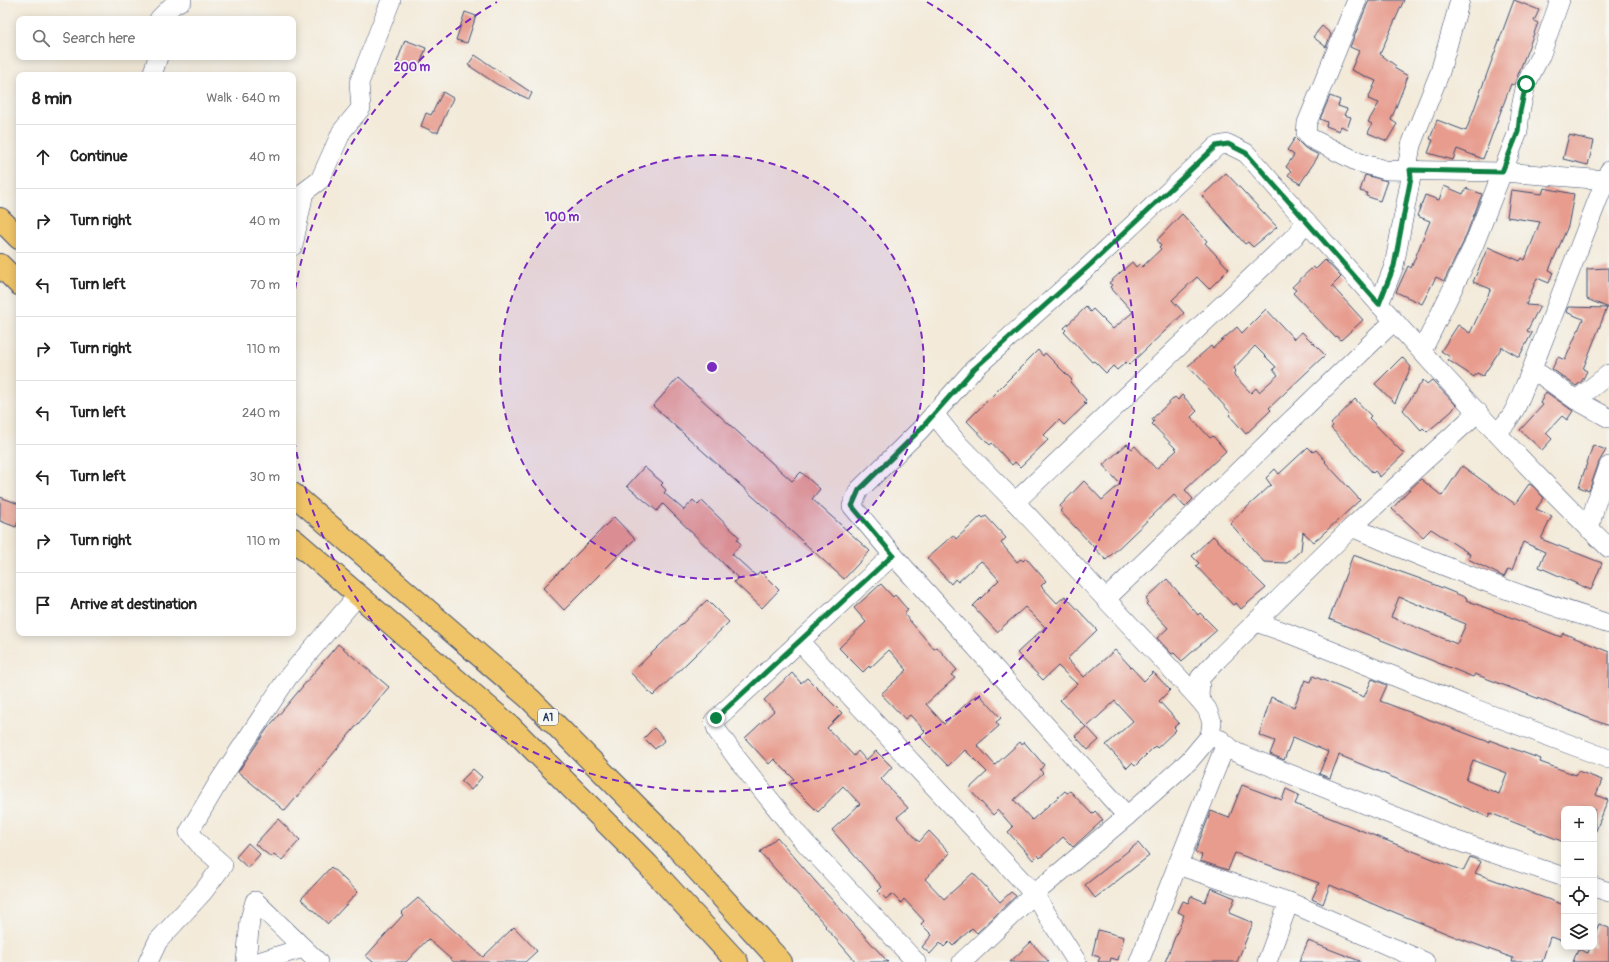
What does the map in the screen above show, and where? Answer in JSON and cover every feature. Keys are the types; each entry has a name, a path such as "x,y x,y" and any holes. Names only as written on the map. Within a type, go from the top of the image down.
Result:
{"highway":[{"path":"0,219 16,235"},
{"path":"0,265 16,281"},
{"name":"A1","path":"296,497 530,699 672,842 781,962"},
{"path":"296,542 359,594 510,726 648,865 737,962"}],"street":[{"path":"162,16 173,5 182,0"},
{"path":"296,231 304,192 320,180 342,131 361,108 359,83 391,0"},
{"path":"1357,0 1306,124 1306,133 1310,138 1358,162 1385,170 1608,176 1530,374 1509,418 1504,426 1497,431"},
{"path":"1379,304 1394,266 1411,177 1408,163 1411,145 1440,72 1460,0"},
{"path":"1422,351 1473,247 1518,132 1520,112 1526,84 1541,54 1560,0"},
{"path":"153,72 157,60"},
{"path":"1128,816 893,555 852,506 854,498 859,490 874,473 919,431 974,369 1090,265 1216,146 1228,144 1246,153 1394,321 1478,412 1589,529 1609,548"},
{"path":"1015,502 1289,242 1306,222"},
{"path":"1106,599 1394,321"},
{"path":"1530,374 1541,375 1576,400 1609,418"},
{"path":"1576,400 1609,374"},
{"path":"1199,699 1200,678 1352,527 1478,412"},
{"path":"934,414 958,444 1015,502 1199,699 1207,709 1212,722 1218,741 1177,865 1138,962"},
{"path":"1589,529 1595,506 1609,466"},
{"path":"1352,527 1410,553 1567,611 1609,624"},
{"path":"893,555 714,721 715,727 738,760 799,836 916,962"},
{"path":"148,962 158,941 202,892 223,865 200,846 189,832 218,783 288,677 359,594"},
{"path":"1256,622 1470,707 1609,760"},
{"path":"800,642 1034,894 1077,962"},
{"path":"962,962 1034,894 1128,816 1189,761 1218,741"},
{"path":"1218,741 1235,752 1457,841 1561,876"},
{"path":"1177,865 1289,902 1402,958 1425,962"},
{"path":"1597,888 1609,892"},
{"path":"246,962 250,919 255,901 318,962"},
{"path":"1267,962 1289,902"},
{"path":"158,941 162,962"},
{"path":"258,962 303,948"}],"building":[{"path":"1369,0 1404,0 1380,54 1396,66 1394,68 1408,76 1391,120 1397,124 1387,141 1368,133 1372,124 1368,122 1379,103 1368,99 1376,81 1351,70 1359,51 1350,47"},
{"path":"1514,0 1539,10 1534,21 1538,23 1514,85 1511,84 1483,159 1457,149 1453,160 1428,153 1433,140 1430,139 1437,120 1466,131"},
{"path":"465,12 476,16 467,43 456,40"},
{"path":"1322,26 1331,34 1326,47 1313,37"},
{"path":"405,40 426,48 418,70 397,62"},
{"path":"475,55 532,93 529,99 498,85 468,65"},
{"path":"443,92 453,98 438,132 434,132 421,126 426,113 431,115"},
{"path":"1330,96 1340,100 1338,106 1347,109 1344,115 1351,117 1347,129 1341,126 1339,131 1326,126 1327,122 1320,119"},
{"path":"1569,135 1594,141 1588,165 1563,159"},
{"path":"1295,138 1305,148 1319,155 1300,184 1288,175 1291,171 1286,167 1294,155 1287,150"},
{"path":"1226,173 1277,227 1253,247 1248,242 1245,244 1202,196"},
{"path":"1365,175 1387,181 1380,201 1366,196 1367,193 1360,191"},
{"path":"1444,186 1463,194 1466,188 1482,194 1463,243 1444,281 1436,277 1422,304 1396,292 1408,266 1411,268 1430,221 1417,216 1425,195 1439,200"},
{"path":"1544,188 1574,194 1568,226 1549,270 1553,272 1549,283 1537,278 1526,305 1540,306 1527,331 1532,333 1519,357 1502,347 1483,376 1477,373 1474,377 1448,360 1450,357 1441,351 1458,325 1470,333 1491,289 1473,282 1488,247 1520,261 1522,258 1525,260 1540,222 1507,217 1511,190 1542,194"},
{"path":"1182,214 1207,241 1205,243 1229,269 1209,289 1197,277 1172,300 1184,313 1129,365 1126,362 1117,370 1113,366 1106,373 1094,361 1092,362 1064,332 1066,330 1064,328 1086,307 1090,312 1093,309 1113,329 1133,312 1110,287 1112,285 1109,283 1132,262 1136,267 1139,264 1142,267 1161,249 1159,247 1161,245 1157,240"},
{"path":"1325,260 1341,277 1332,286 1363,320 1341,340 1336,336 1335,337 1293,293 1296,290 1292,287 1313,267 1316,269"},
{"path":"1609,268 1609,308 1587,299 1587,269"},
{"path":"1568,307 1607,308 1583,369 1587,371 1582,381 1576,386 1552,369 1558,357 1565,360 1583,319 1566,312"},
{"path":"1266,309 1294,339 1302,332 1325,355 1269,408 1271,410 1246,434 1229,415 1231,413 1188,366 1211,346 1213,348 1237,327 1242,333","holes":["1255,346 1276,367 1273,369 1278,375 1259,392 1256,388 1251,393 1233,374 1236,371 1234,368"]},
{"path":"1038,350 1043,356 1045,353 1072,380 1070,382 1086,400 1084,402 1086,404 1064,425 1059,420 1044,435 1048,440 1020,467 1015,462 1012,465 992,443 990,445 967,421"},
{"path":"1402,357 1411,367 1395,403 1375,384"},
{"path":"678,378 792,481 801,472 820,489 812,499 870,551 844,579 653,406"},
{"path":"1423,380 1427,384 1432,380 1456,405 1452,411 1427,432 1423,428 1421,430 1403,410"},
{"path":"1546,392 1573,411 1567,420 1562,416 1546,433 1552,439 1542,450 1520,430 1543,405 1540,403"},
{"path":"1182,395 1197,411 1191,417 1210,438 1213,436 1226,451 1185,490 1193,499 1185,507 1174,495 1106,560 1060,511 1062,509 1060,506 1084,481 1102,500 1120,484 1103,465 1127,444 1132,449 1135,446 1156,469 1177,450 1152,424 1154,422 1152,419 1175,397 1178,400"},
{"path":"1355,399 1371,416 1369,418 1404,454 1380,477 1375,471 1373,473 1331,428 1333,426 1331,424"},
{"path":"1593,445 1606,450 1599,462 1589,491 1579,487"},
{"path":"1308,447 1313,452 1316,450 1360,500 1314,542 1303,532 1301,550 1287,563 1264,562 1230,523 1271,485 1266,478 1275,469 1279,474"},
{"path":"1462,466 1515,504 1529,484 1533,486 1544,498 1536,509 1552,516 1541,539 1602,563 1591,590 1539,567 1545,552 1523,542 1512,570 1508,569 1504,577 1468,559 1470,554 1431,529 1423,537 1392,509 1421,479 1442,496"},
{"path":"644,467 663,483 661,485 666,490 664,493 684,510 693,500 698,505 702,501 739,537 737,540 741,544 732,554 756,576 760,571 779,590 762,608 734,582 738,578 663,504 657,511 627,486"},
{"path":"0,497 16,503 16,527 0,521"},
{"path":"981,516 983,518 986,516 1006,538 1001,543 1017,562 1021,559 1023,561 1026,558 1046,581 1041,586 1057,603 1065,596 1097,630 1067,659 1084,677 1115,650 1144,681 1153,672 1170,690 1159,701 1179,723 1174,727 1176,730 1157,748 1155,746 1135,766 1132,763 1127,768 1106,745 1133,721 1115,701 1087,727 1099,740 1088,750 1075,736 1086,727 1060,700 1077,684 1058,666 1043,680 1017,653 1045,627 1025,607 997,632 973,606 999,580 985,564 981,561 958,582 955,579 951,584 927,558 953,535 956,539"},
{"path":"614,517 635,539 564,610 543,588"},
{"path":"1213,536 1266,588 1241,609 1236,603 1233,605 1196,566 1199,563 1192,556"},
{"path":"1353,555 1418,578 1467,598 1466,600 1561,637 1563,633 1609,652 1609,726 1475,674 1473,677 1329,619","holes":["1399,597 1466,624 1457,644 1391,617"]},
{"path":"1167,579 1198,615 1200,613 1217,630 1182,661 1174,653 1172,654 1157,638 1168,628 1146,604 1148,602 1146,599"},
{"path":"881,584 893,597 895,595 908,610 904,614 934,649 937,647 957,670 951,675 955,678 926,704 944,724 976,695 978,697 980,695 1001,718 996,722 999,726 977,745 995,765 1020,742 1022,745 1024,742 1044,765 1040,770 1043,773 1014,800 1032,820 1065,791 1067,793 1070,791 1092,814 1095,811 1103,820 1073,847 1063,837 1040,858 1038,855 1033,860 1008,832 1013,827 998,810 993,815 969,789 987,772 965,750 948,766 920,736 925,731 910,715 905,719 881,694 907,670 889,650 870,668 869,666 863,672 839,648 866,622 854,608"},
{"path":"707,600 729,622 653,696 631,673"},
{"path":"338,644 389,687 285,811 238,772 267,729"},
{"path":"792,673 801,683 807,678 842,713 827,728 854,756 858,751 866,760 876,751 892,767 881,779 908,808 897,817 919,842 929,831 950,853 925,879 944,899 973,873 1000,902 1011,892 1016,896 977,933 972,928 953,946 949,942 944,947 940,943 930,954 922,947 932,935 921,924 924,921 904,899 901,903 892,894 886,899 878,891 882,887 832,830 860,804 843,786 818,812 789,783 794,779 774,759 769,764 745,738 774,711 764,700"},
{"path":"1313,676 1364,697 1372,679 1387,685 1380,701 1489,742 1489,740 1541,759 1540,762 1576,775 1578,771 1602,780 1596,795 1608,800 1597,828 1597,806 1561,806 1561,841 1490,813 1488,817 1339,755 1330,778 1319,774 1328,752 1293,737 1284,760 1270,754 1275,741 1259,735 1271,697 1294,707 1305,680 1311,682","holes":["1473,760 1507,773 1499,794 1466,780"]},
{"path":"654,728 665,740 655,749 644,738"},
{"path":"473,769 482,777 471,790 461,781"},
{"path":"1242,785 1282,800 1286,789 1299,795 1295,804 1463,871 1470,857 1481,862 1475,873 1561,904 1561,940 1550,937 1542,962 1512,962 1513,958 1389,911 1330,885 1323,904 1312,899 1319,883 1235,853 1228,870 1200,861 1202,855 1195,852 1211,811 1229,818"},
{"path":"278,819 300,840 282,860 274,854 271,857 255,844"},
{"path":"777,837 888,962 856,962 760,852"},
{"path":"248,843 260,854 248,868 236,857"},
{"path":"1138,843 1149,856 1095,898 1085,885"},
{"path":"331,867 358,892 328,924 301,899"},
{"path":"1211,888 1235,898 1229,913 1253,923 1237,962 1165,962 1184,915 1178,912 1183,901 1188,903 1191,896 1205,902"},
{"path":"418,898 483,957 514,927 537,951 525,962 454,962 428,939 406,962 373,962 366,956 403,915 401,913"},
{"path":"1599,924 1609,928 1609,962 1573,962 1578,950 1588,953 1589,950 1597,950 1597,929"},
{"path":"1098,930 1124,937 1118,960 1111,958 1110,962 1098,962 1100,957 1092,955"},
{"path":"1308,941 1360,961 1360,962 1299,962"},
{"path":"1031,942 1049,962 1010,962"}],"route":[{"path":"716,718 893,555 852,506 854,498 859,490 874,473 919,431 974,369 1090,265 1216,146 1228,144 1241,149 1246,153 1379,304 1394,266 1411,177 1410,170 1502,172 1518,132 1520,112 1526,84"}]}
